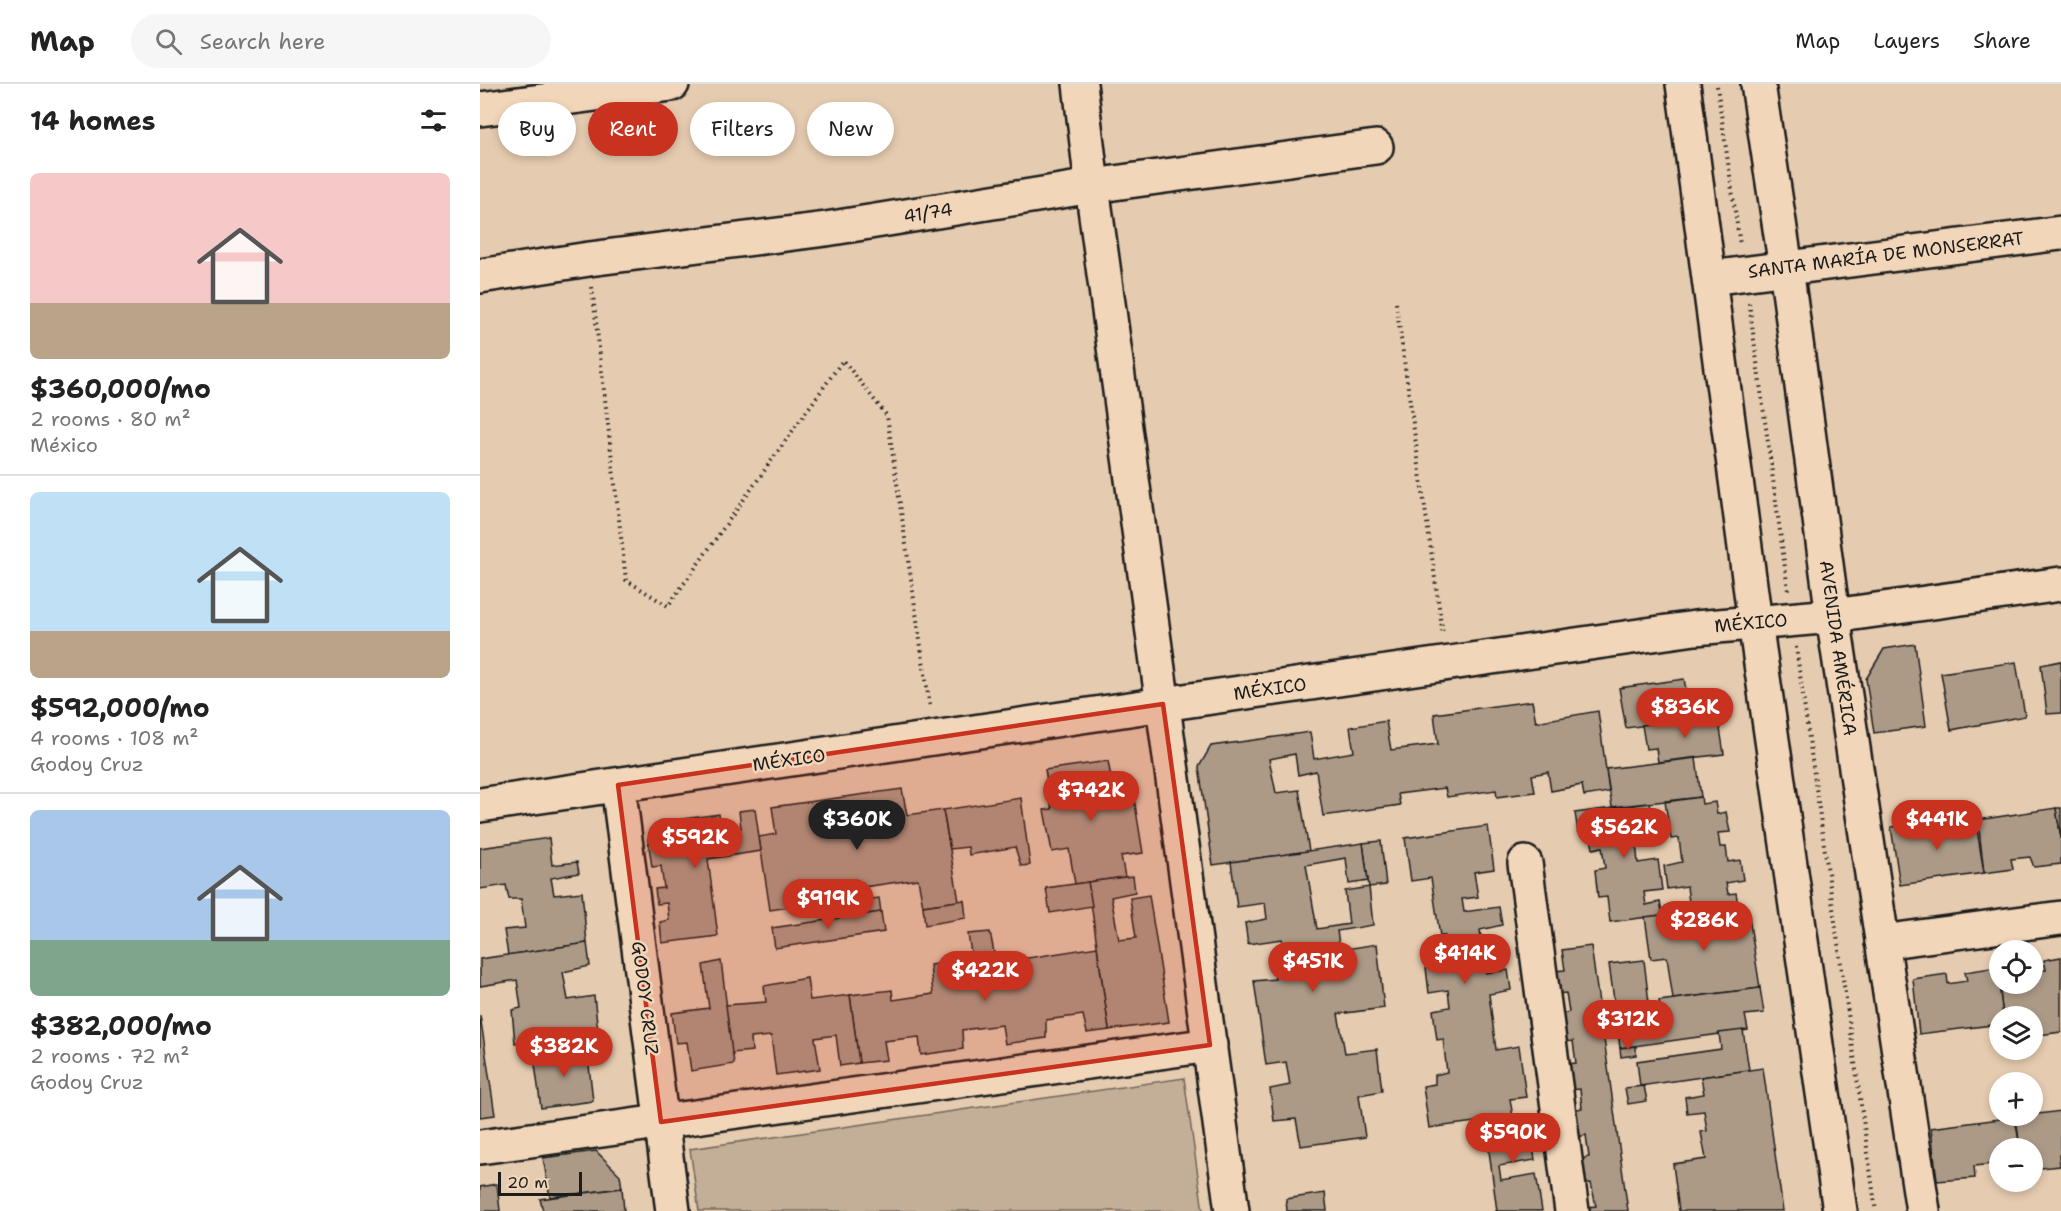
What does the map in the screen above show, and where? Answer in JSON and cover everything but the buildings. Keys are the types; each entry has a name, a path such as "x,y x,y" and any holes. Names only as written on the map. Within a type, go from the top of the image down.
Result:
{"street":[{"path":"480,109 672,84"},
{"path":"1080,84 1232,1211"},
{"path":"1683,84 1755,622 1840,1211"},
{"name":"AVENIDA AMÉRICA","path":"1758,84 1786,268 1833,616 1923,1211"},
{"name":"41/74","path":"480,276 589,259 826,229 1092,186 1376,147"},
{"name":"SANTA MARÍA DE MONSERRAT","path":"1710,278 2061,233"},
{"name":"MÉXICO","path":"480,805 1695,628 1833,616 2061,584"},
{"name":"GODOY CRUZ","path":"618,785 673,1211"},
{"path":"1525,863 1572,1211"},
{"path":"1882,942 2061,918"},
{"path":"480,1147 1210,1045"}],"path":[{"path":"589,259 626,580 668,606 843,360 887,416 934,739"},
{"path":"1396,303 1447,664"}],"highlighted area":[{"path":"1163,704 1210,1045 661,1122 618,785"}],"shaded area":[{"path":"1184,1078 1203,1211 699,1211 690,1149"}]}
